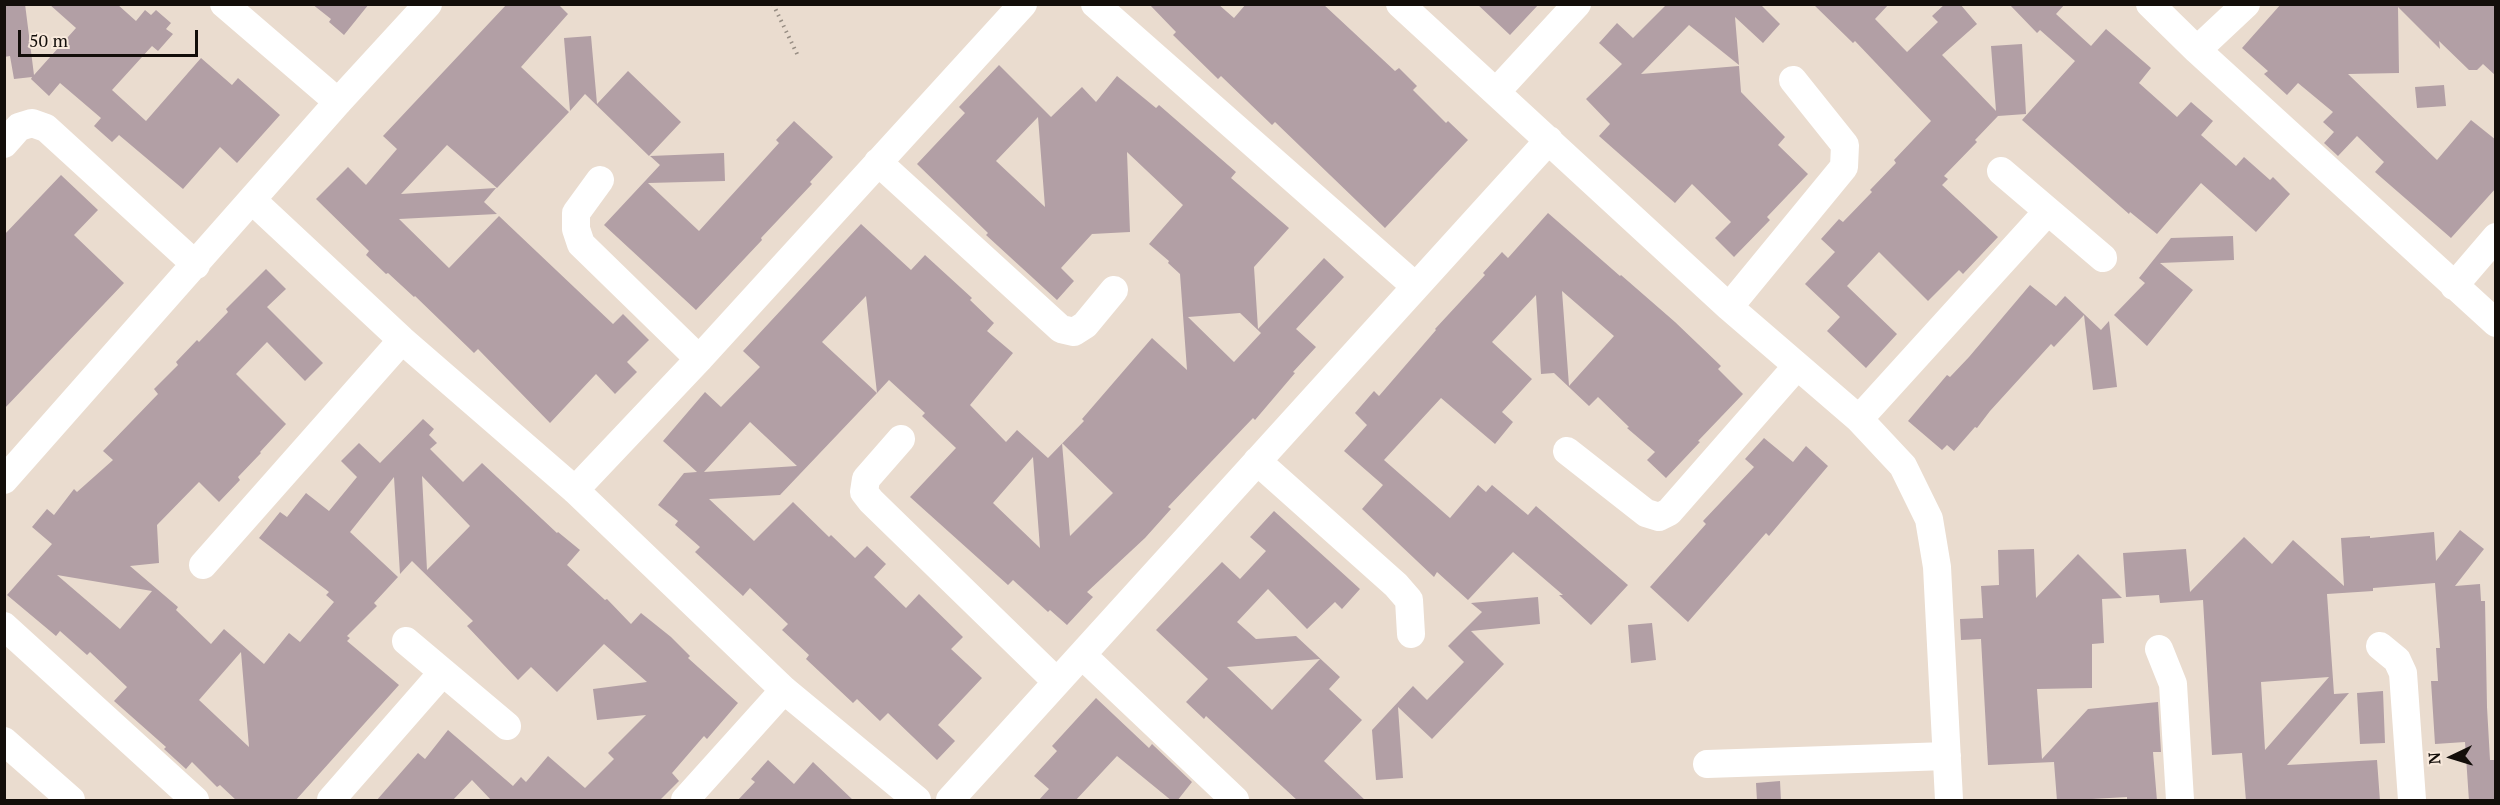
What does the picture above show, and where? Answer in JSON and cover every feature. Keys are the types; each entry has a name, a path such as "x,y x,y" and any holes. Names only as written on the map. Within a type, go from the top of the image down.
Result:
{"street":[{"path":"224,4 338,102"},
{"path":"4,480 338,102 428,4"},
{"path":"575,490 699,359 1023,4"},
{"path":"1095,4 1415,286"},
{"path":"1400,4 1729,307 1859,419 1903,466 1929,519 1937,567 1949,801"},
{"path":"1496,92 1577,4"},
{"path":"2150,4 2197,50 2496,323"},
{"path":"2197,50 2246,4"},
{"path":"1729,307 1844,167 1845,145 1793,80"},
{"path":"4,144 19,128 32,123 46,128 196,265"},
{"path":"950,801 1549,140"},
{"path":"878,162 1061,329 1074,332 1085,325 1114,290"},
{"path":"2001,171 2103,258"},
{"path":"600,180 576,213 576,229 581,244 699,359"},
{"path":"252,200 402,340 575,490 784,690 917,801"},
{"path":"1859,419 2048,211"},
{"path":"2454,286 2496,237"},
{"path":"203,565 402,340"},
{"path":"1567,450 1646,513 1659,517 1670,512 1797,366"},
{"path":"901,439 866,479 864,492 1057,682"},
{"path":"1257,461 1396,585 1409,600 1411,633"},
{"path":"4,626 195,801"},
{"path":"406,641 507,726"},
{"path":"2380,646 2397,660 2403,672 2412,801"},
{"path":"2159,649 2174,684 2180,801"},
{"path":"1082,655 1235,801"},
{"path":"330,801 443,672"},
{"path":"685,801 784,690"},
{"path":"4,741 71,801"},
{"path":"1707,764 1947,756"}],"path":[{"path":"773,4 800,58"}],"building":[{"path":"4,4 25,4 34,75 76,28 49,4 117,4 136,21 145,10 151,15 156,10 171,23 166,29 173,34 158,51 152,46 112,90 146,121 201,58 232,85 238,78 280,115 237,163 220,147 183,189 119,135 112,142 94,126 101,118 60,83 49,96 31,79 32,77 14,79 10,56 4,57"},
{"path":"312,4 369,4 344,35 329,22 331,19"},
{"path":"507,4 558,4 568,14 521,67 569,112 497,188 447,145 401,194 496,188 484,202 497,214 399,219 449,268 499,216 613,324 623,314 649,340 627,362 637,372 615,394 596,374 550,423 478,349 474,353 415,296 366,255 369,251 316,199 348,167 366,185 397,149 383,136"},
{"path":"1149,4 1218,4 1234,18 1246,4 1323,4 1395,71 1399,68 1417,86 1413,90 1446,123 1448,121 1468,140 1385,228 1275,122 1272,125 1221,76 1218,79 1173,35 1176,32"},
{"path":"1477,4 1539,4 1510,35"},
{"path":"1664,4 1760,4 1780,24 1763,43 1735,17 1739,65 1689,25 1641,74 1739,66 1741,92 1785,137 1778,145 1808,174 1767,217 1770,220 1734,257 1715,238 1731,222 1692,184 1675,203 1599,136 1610,124 1586,99 1622,64 1599,43 1617,23 1633,38 1665,6"},
{"path":"1813,4 1889,4 1875,19 1907,52 1938,22 1932,16 1945,4 1960,4 1977,24 1942,55 1996,111 1991,46 2022,44 2026,114 1998,116 1944,176 1948,179 1942,185 1998,237 1963,274 1959,270 1928,301 1879,252 1847,286 1897,334 1866,368 1827,331 1840,317 1805,284 1835,252 1821,239 1839,219 1843,222 1872,192 1870,190 1896,163 1894,160 1931,121 1855,41 1853,43"},
{"path":"2009,4 2065,4 2056,14 2091,46 2106,29 2151,68 2139,83 2177,117 2191,102 2213,121 2201,135 2236,166 2244,157 2270,180 2273,177 2290,194 2256,232 2201,183 2157,234 2130,212 2129,214 2022,120 2075,61 2040,30 2037,33"},
{"path":"2281,4 2496,4 2496,76 2483,64 2477,70 2469,70 2439,41 2440,49 2398,7 2399,73 2348,74 2437,160 2471,120 2496,140 2496,188 2451,238 2375,172 2384,162 2357,136 2338,156 2324,143 2334,132 2323,122 2333,112 2298,83 2287,95 2264,74 2268,71 2242,48"},
{"path":"591,36 597,104 628,71 681,122 649,156 585,94 570,111 564,38"},
{"path":"999,65 1051,117 1082,87 1096,102 1117,76 1156,108 1159,105 1236,172 1231,178 1289,228 1254,267 1258,329 1324,258 1344,277 1296,329 1316,347 1255,420 1253,418 1168,507 1171,509 1145,538 1087,592 1093,597 1067,625 1050,610 1048,612 1013,580 1008,585 910,497 956,448 922,416 925,413 889,380 877,393 780,495 709,499 754,541 793,502 829,537 831,535 855,558 867,546 886,564 874,577 906,608 919,594 963,637 951,649 982,678 938,725 955,741 937,760 888,713 880,721 857,699 853,703 806,659 809,655 782,630 788,624 750,588 743,596 695,552 700,547 675,525 678,521 658,505 684,473 697,472 663,441 705,392 721,407 760,367 743,351 861,224 911,270 925,255 972,298 970,300 994,323 987,331 1013,353 970,405 1006,442 1017,430 1048,458 1062,444 1070,536 1113,493 1062,443 1084,421 1082,419 1152,338 1187,370 1180,274 1149,244 1183,205 1127,152 1130,232 1092,234 1061,268 1074,281 1057,300 986,235 988,233 917,164 965,113 959,107","holes":["1038,117 1045,207 996,161","866,296 877,393 822,342","1240,313 1261,333 1234,362 1188,317","750,422 797,466 704,472","1033,457 1040,548 993,503"]},
{"path":"2444,85 2446,106 2417,108 2415,87"},
{"path":"794,121 833,157 810,182 812,184 761,238 762,240 696,310 604,225 660,165 650,156 724,153 725,181 648,183 699,231 779,143 776,140"},
{"path":"61,175 98,210 74,235 124,283 4,409 4,235"},
{"path":"1548,213 1675,322 1721,366 1718,369 1743,394 1666,478 1647,460 1655,452 1627,428 1629,427 1598,397 1589,406 1554,373 1541,374 1536,295 1492,342 1532,379 1502,412 1513,422 1495,444 1441,398 1384,460 1450,518 1478,485 1486,492 1492,485 1528,515 1536,506 1628,585 1591,625 1559,595 1563,595 1513,552 1468,600 1437,572 1434,577 1362,509 1383,485 1344,451 1367,425 1355,413 1374,391 1379,396 1435,329 1485,275 1483,273 1502,252 1508,258","holes":["1562,291 1614,336 1569,386"]},
{"path":"2233,236 2234,260 2160,263 2193,290 2147,346 2114,315 2145,283 2139,278 2171,238"},
{"path":"266,269 286,289 267,307 323,363 305,381 267,342 236,374 286,424 238,477 240,480 219,502 199,482 157,525 159,563 130,566 178,607 176,610 211,644 224,629 264,664 289,633 300,642 334,602 326,595 329,592 259,538 280,512 287,517 306,493 329,511 357,477 341,461 359,443 380,463 423,419 434,429 429,435 437,443 430,449 463,482 482,463 557,533 580,550 567,565 605,600 607,599 631,624 641,613 671,637 690,656 688,658 738,703 707,739 704,736 672,773 679,781 659,801 492,801 472,780 452,801 376,801 418,753 425,759 448,730 513,786 521,777 526,782 548,756 585,788 614,759 608,753 646,715 597,720 593,689 647,682 604,644 557,692 531,667 518,680 467,626 473,621 412,561 400,574 394,477 350,532 398,577 374,603 377,606 347,636 350,638 347,641 399,685 295,801 237,801 220,785 217,787 192,762 186,769 164,749 166,747 114,701 127,687 90,652 87,655 60,631 56,636 7,595 52,544 32,527 47,509 54,515 74,489 77,492 113,460 103,451 158,394 154,389 178,365 176,362 197,340 199,342 228,312 226,309","holes":["422,476 470,526 427,570","57,575 152,591 120,629","241,652 249,747 199,700"]},
{"path":"2030,285 2056,306 2065,296 2101,330 2109,321 2117,387 2093,390 2084,315 2054,347 2051,344 1954,451 1947,445 1942,450 1908,421 1947,375 1950,377 1969,357"},
{"path":"1764,438 1793,462 1806,446 1828,466 1769,536 1766,533 1688,622 1650,587 1706,524 1703,521 1754,467 1745,459"},
{"path":"1274,511 1360,589 1342,609 1335,602 1307,629 1268,589 1237,622 1256,639 1296,636 1340,677 1329,689 1362,720 1324,761 1366,801 1298,801 1206,716 1204,719 1186,702 1208,679 1156,630 1222,562 1240,579 1266,551 1250,537","holes":["1320,659 1272,710 1227,667"]},
{"path":"2460,530 2484,549 2455,586 2480,584 2481,601 2485,601 2487,707 2490,760 2494,760 2496,801 2469,801 2465,742 2435,744 2431,681 2438,681 2436,648 2440,648 2435,583 2327,594 2334,694 2349,693 2287,765 2377,760 2380,801 2246,801 2242,753 2212,755 2203,600 2160,603 2159,595 2126,597 2123,553 2186,549 2190,592 2244,537 2272,564 2293,540 2344,586 2341,538 2370,536 2370,538 2434,532 2436,561","holes":["2329,677 2265,750 2261,682"]},
{"path":"2034,549 2036,598 2078,554 2122,598 2102,599 2104,643 2092,644 2092,688 2037,689 2042,759 2088,709 2158,702 2161,752 2153,752 2157,801 2127,801 2127,797 2057,801 2054,762 1988,765 1981,639 1961,640 1960,619 1983,618 1981,586 1999,585 1998,550"},
{"path":"1538,597 1540,624 1471,631 1504,664 1432,739 1398,707 1403,778 1376,780 1372,730 1413,686 1427,700 1464,662 1448,646 1482,612 1471,603"},
{"path":"1652,623 1656,660 1631,663 1628,625"},
{"path":"2383,691 2385,743 2360,744 2357,693"},
{"path":"1096,698 1149,748 1152,744 1192,782 1177,801 1172,801 1117,756 1075,801 1038,801 1049,789 1034,776 1057,751 1052,746"},
{"path":"768,760 794,784 813,762 854,801 737,801 755,782 751,779"},
{"path":"1780,781 1781,801 1757,801 1756,783"}]}
